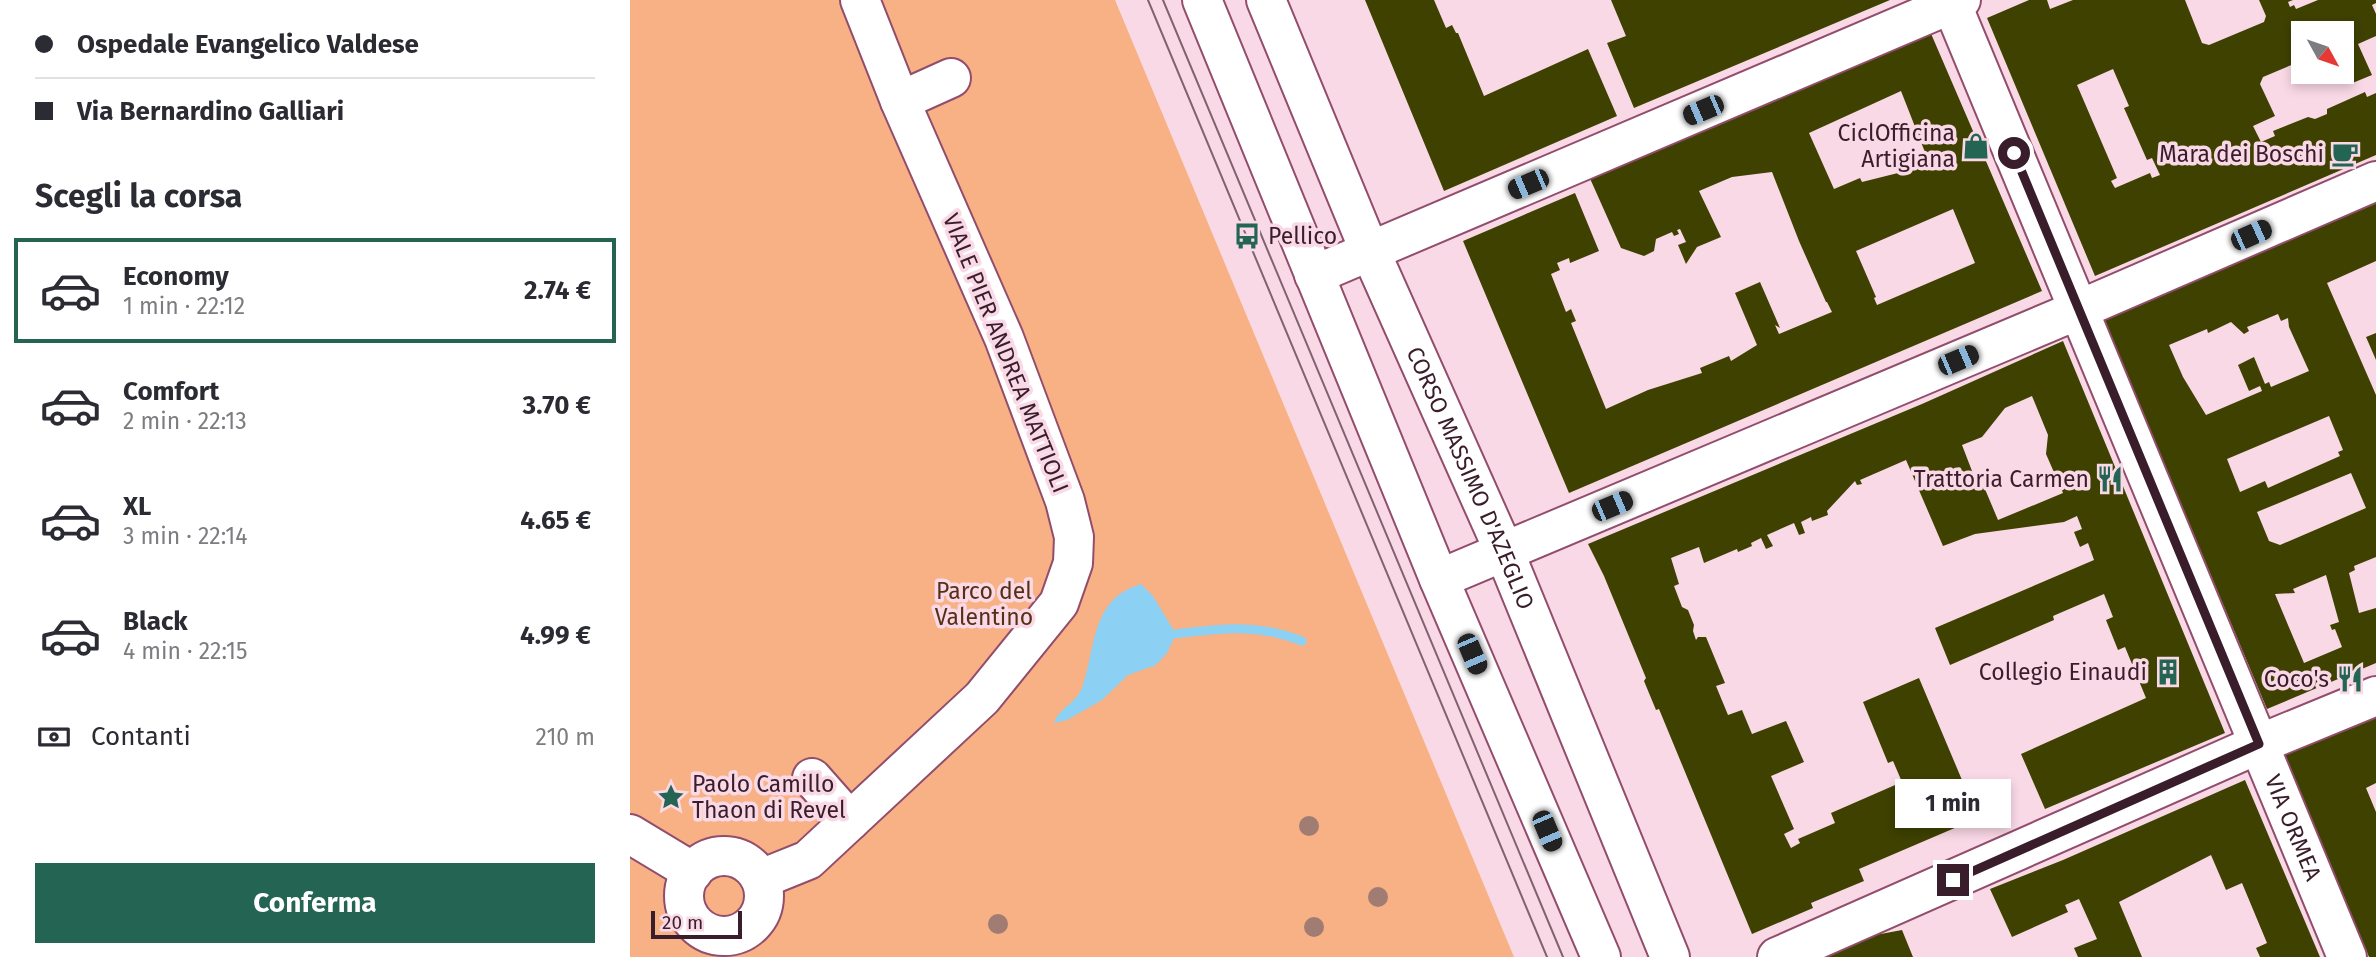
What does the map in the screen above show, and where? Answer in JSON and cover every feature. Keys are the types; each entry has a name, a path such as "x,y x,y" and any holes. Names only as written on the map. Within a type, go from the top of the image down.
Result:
{"street":[{"name":"VIALE PIER ANDREA MATTIOLI","path":"761,879 808,860 982,698 1059,603 1073,563 1074,537 1061,488 1004,338 900,101 860,0"},
{"path":"1202,0 1440,579 1601,957"},
{"name":"CORSO MASSIMO D'AZEGLIO","path":"1266,0 1369,251 1504,551 1670,957"},
{"path":"1314,275 1954,1"},
{"name":"VIA ORMEA","path":"1954,1 2078,310 2347,957"},
{"path":"900,101 951,78"},
{"path":"1440,579 2078,310 2376,181"},
{"path":"1777,957 2376,695"},
{"path":"812,778 850,821"},
{"path":"630,834 693,872"},
{"path":"725,854 742,858 753,867 761,879 763,906 757,918 748,928 736,934 722,936 709,946 683,908 683,896 693,872 708,859 725,854"}],"green space":[{"name":"Parco del Valentino","path":"630,0 1115,0 1514,957 630,957"}],"water":[{"path":"1141,584 1153,596 1176,634 1167,653 1156,665 1128,675 1102,700 1067,720 1054,723 1081,690 1097,630 1107,607 1127,590"}],"building":[{"path":"1365,0 1434,0 1446,28 1452,25 1458,33 1484,96 1588,49 1617,116 1444,191"},
{"path":"1611,0 1890,0 1634,108 1607,43 1626,36"},
{"path":"2029,0 2047,0 2050,9 2073,0 2185,0 2202,43 2209,45 2264,22 2266,16 2259,0 2293,0 2288,2 2290,7 2294,5 2296,9 2318,0 2376,0 2372,5 2376,14 2376,36 2358,44 2372,75 2354,82 2354,21 2291,21 2291,65 2263,77 2260,84 2275,116 2253,126 2261,142 2275,136 2273,131 2308,117 2315,119 2327,114 2327,109 2365,92 2367,97 2376,93 2376,155 2095,276 1987,18","holes":["2113,69 2129,106 2124,108 2147,160 2152,158 2160,175 2152,178 2150,173 2115,188 2111,181 2117,178 2077,85"]},
{"path":"1929,29 2042,291 1569,493 1463,241 1575,193 1599,251 1570,263 1569,258 1557,263 1560,270 1551,274 1566,312 1571,309 1576,321 1571,323 1606,409 1648,390 1702,373 1700,368 1729,356 1731,361 1757,345 1735,293 1760,282 1780,328 1775,325 1779,334 1832,312 1799,241 1772,172 1732,177 1699,191 1721,237 1697,247 1686,264 1678,245 1686,242 1680,229 1677,230 1679,234 1674,236 1672,232 1656,239 1654,251 1644,256 1621,248 1588,174","holes":["1901,91 1930,165 1862,182 1860,178 1834,189 1809,133","1953,209 1975,263 1877,305 1856,251"]},
{"path":"2376,199 2376,261 2327,283 2376,395 2376,557 2354,566 2355,570 2349,573 2359,613 2376,608 2376,663 2267,709 2103,318","holes":["2278,314 2281,321 2288,318 2289,327 2309,371 2271,387 2269,382 2265,384 2254,357 2238,365 2249,391 2260,386 2262,391 2206,415 2183,377 2169,345 2207,329 2208,333 2231,322 2244,334 2249,331 2247,327","2329,416 2343,450 2338,452 2340,456 2268,488 2265,481 2240,492 2227,459","2351,473 2366,508 2280,545 2269,541 2257,512","2326,575 2339,622 2330,625 2332,630 2335,629 2342,647 2304,663 2275,594 2295,593 2293,589"]},
{"path":"2376,333 2376,360 2366,337"},
{"path":"2063,341 2225,733 2045,809 2021,754 2146,698 2125,647 2118,650 2106,620 2113,617 2104,594 2053,616 2054,620 1950,665 1935,628 2094,560 2088,543 2080,547 2074,532 2082,529 2077,516 2064,522 1975,534 1943,546 1906,460 1860,480 1862,484 1857,485 1855,481 1827,511 1828,515 1812,521 1811,517 1801,522 1805,533 1799,535 1794,523 1767,535 1773,546 1766,549 1761,538 1751,543 1752,546 1738,552 1737,549 1704,563 1699,547 1671,558 1679,584 1674,586 1682,607 1688,610 1696,640 1698,637 1706,637 1725,683 1716,686 1728,715 1742,710 1752,734 1786,721 1804,762 1771,776 1794,829 1784,834 1791,848 1800,843 1798,839 1835,823 1831,813 1902,782 1893,761 1888,763 1863,702 1919,678 1978,818 1859,869 1864,881 1811,903 1813,908 1752,934 1659,709 1656,710 1644,681 1646,678 1604,576 1588,544 1922,404","holes":["2032,396 2048,435 2046,454 2063,493 1998,520 1982,482 1977,484 1962,445 1982,437 2005,408"]},
{"path":"2376,715 2376,783 2366,788 2376,812 2376,957 2369,957 2284,755"},
{"path":"2245,780 2320,957 2260,957 2256,948 2267,943 2242,883 2226,890 2211,855 2119,902 2142,957 2078,957 2074,948 2097,939 2079,899 2065,905 2068,912 2012,937 1990,889"},
{"path":"1902,930 1913,957 1821,957 1870,936"}],"waterway":[{"path":"1166,635 1218,629 1251,629 1302,641"}],"tram line":[{"path":"1148,0 1547,957"},
{"path":"1163,0 1563,957"}],"place":[{"name":"CiclOfficina Artigiana","path":"1976,146"},
{"name":"Mara dei Boschi","path":"2345,154"},
{"name":"Pellico","path":"1247,236"},
{"name":"Trattoria Carmen","path":"2110,479"},
{"name":"Collegio Einaudi","path":"2168,672"},
{"name":"Coco's","path":"2350,679"},
{"name":"Paolo Camillo Thaon di Revel","path":"671,797"}],"route":[{"path":"1953,880 2259,744 2014,153"}]}
